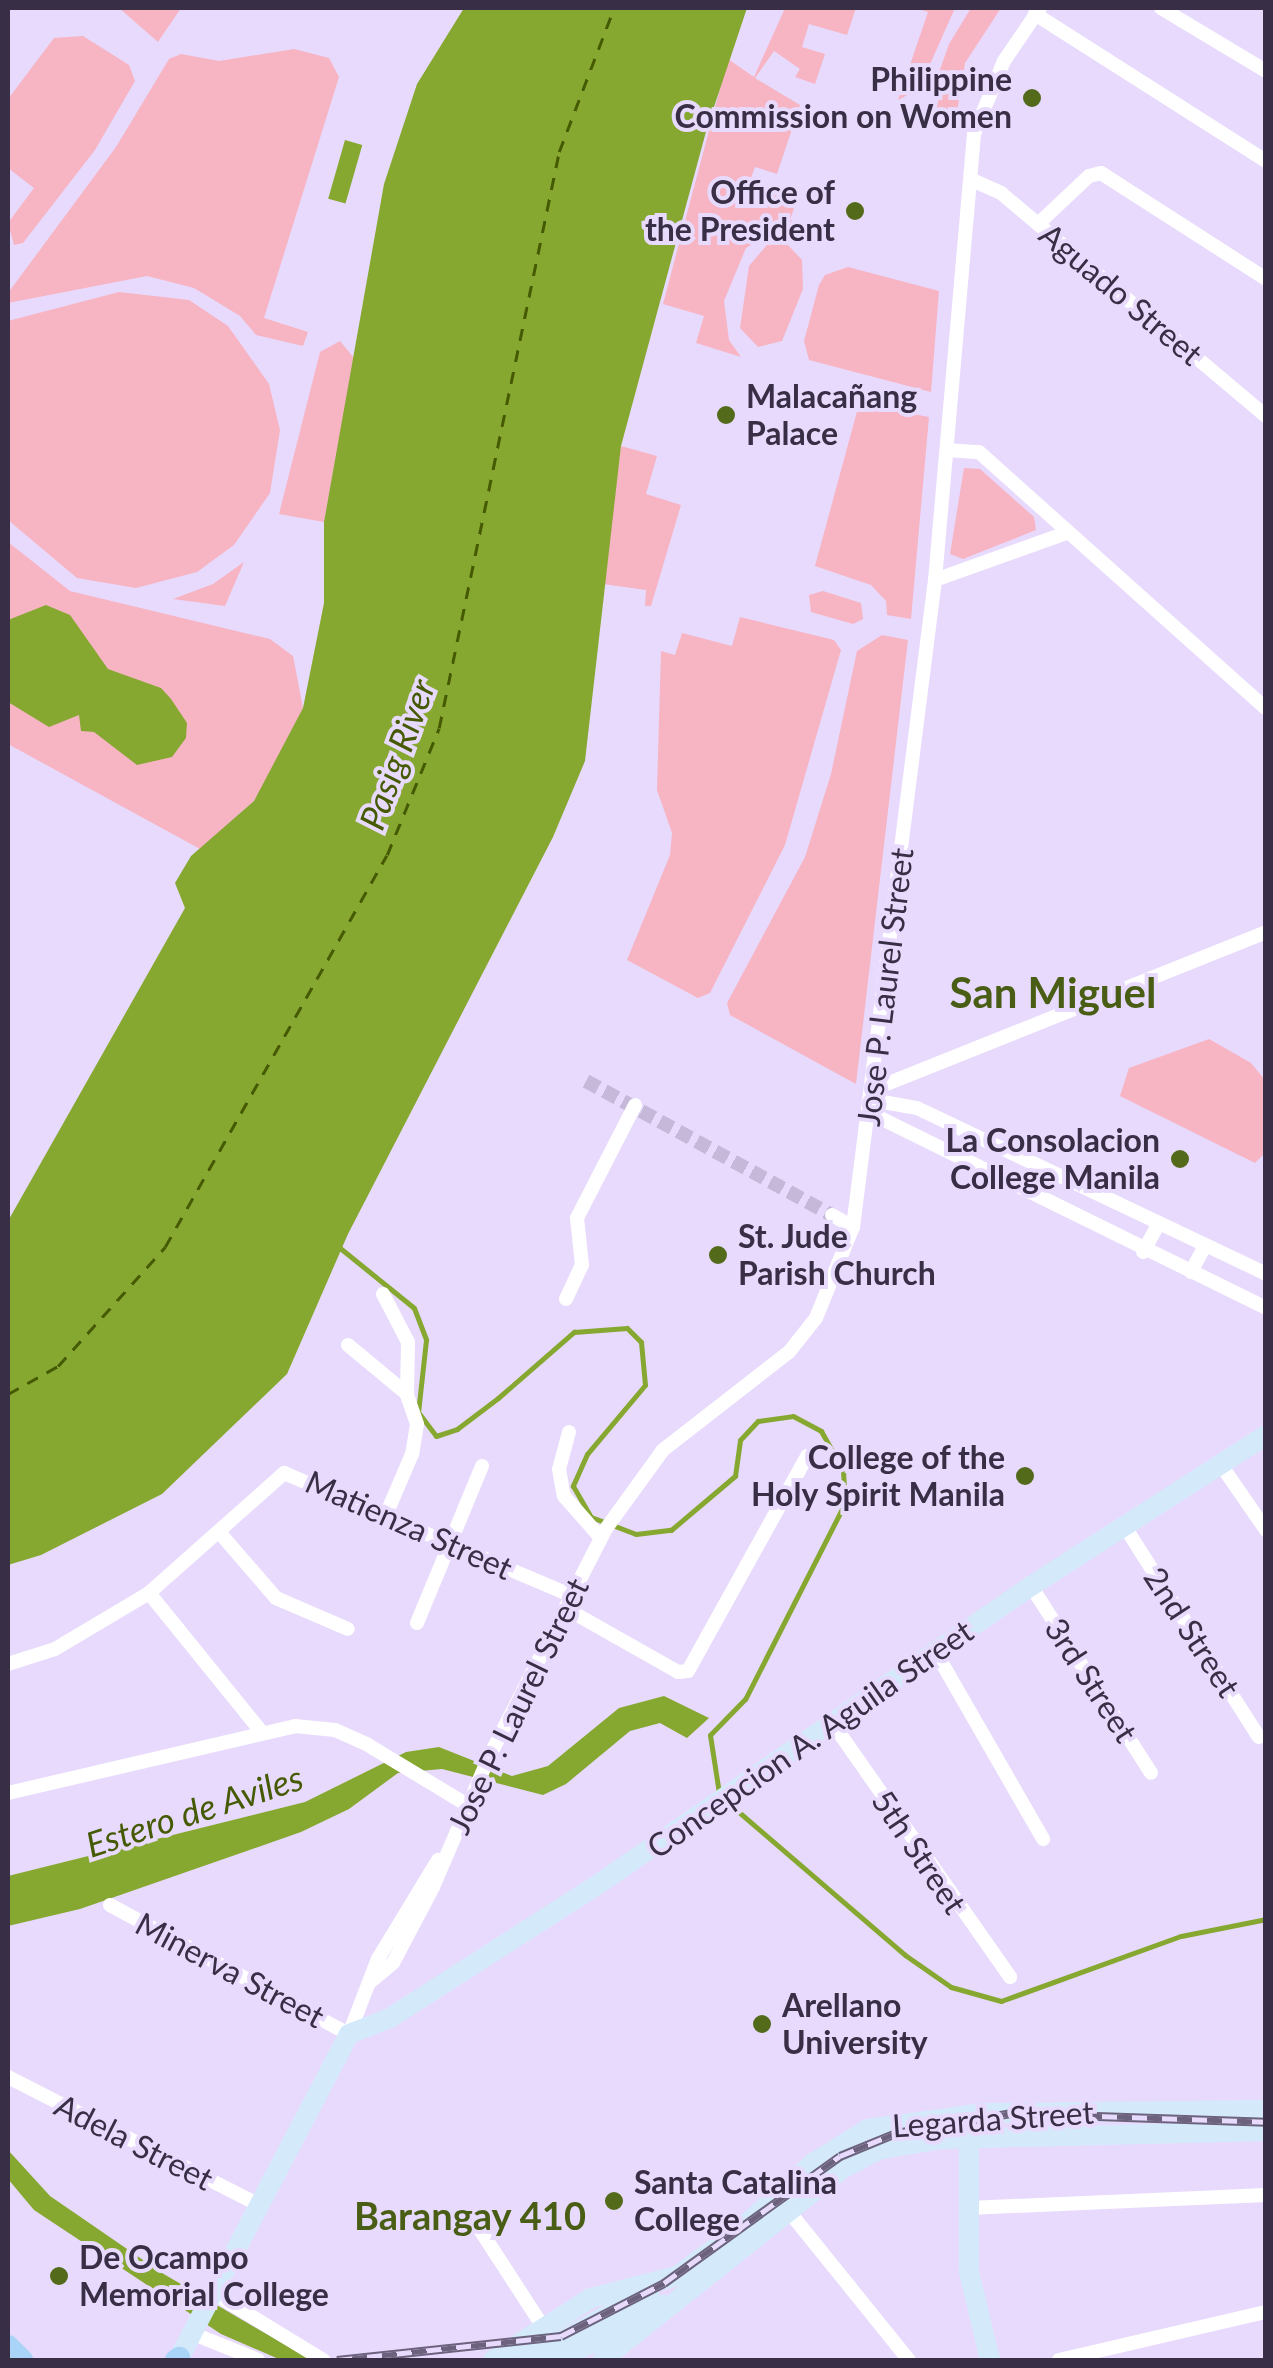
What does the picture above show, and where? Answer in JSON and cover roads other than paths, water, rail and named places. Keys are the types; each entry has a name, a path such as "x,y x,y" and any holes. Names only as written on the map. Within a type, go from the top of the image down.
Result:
{"main road":[{"name":"Concepcion A. Aguila Street","path":"350,2034 390,2018 711,1810 934,1652 1266,1435"},
{"name":"Jose P. Laurel Street","path":"178,2360 350,2034"},
{"name":"Legarda Street","path":"602,2360 846,2139 890,2122 968,2114 1266,2110"},
{"path":"968,2114 969,2272 990,2360"},
{"name":"Legarda Street","path":"493,2360 560,2346 591,2298 683,2283 791,2214 842,2169 878,2150 969,2138 1266,2131"},
{"path":"526,2360 683,2283"},
{"path":"8,2346 22,2360"}],"street":[{"path":"1161,8 1266,71"},
{"path":"1038,11 1072,43 1266,161"},
{"name":"Jose P. Laurel Street","path":"350,2034 406,1906 446,1851 471,1804 488,1758 603,1534 634,1485 663,1450 789,1352 816,1318 853,1228 935,580 974,134 1004,61 1038,11"},
{"path":"1038,224 1089,176 1101,173 1266,279"},
{"name":"Aguado Street","path":"972,180 1002,193 1266,416"},
{"path":"947,450 978,452 1266,709"},
{"path":"935,580 1066,533"},
{"path":"872,1101 1266,932"},
{"path":"872,1101 917,1108 1266,1274"},
{"path":"872,1101 1143,1252 1266,1308"},
{"path":"566,1298 582,1264 577,1218 635,1105"},
{"path":"832,1216 853,1228"},
{"path":"1143,1252 1158,1225"},
{"path":"1191,1272 1205,1246"},
{"path":"382,1294 408,1342 408,1395 416,1442 385,1517"},
{"path":"348,1344 408,1395"},
{"path":"569,1432 559,1469 564,1496 603,1534"},
{"name":"Matienza Street","path":"8,1664 55,1650 149,1592 284,1473 568,1602 678,1672 688,1671 704,1650 807,1456"},
{"path":"1221,1465 1266,1530"},
{"path":"416,1623 482,1466"},
{"name":"2nd Street","path":"1125,1528 1259,1737"},
{"path":"219,1532 276,1598 348,1629"},
{"name":"3rd Street","path":"1032,1586 1151,1773"},
{"path":"149,1592 260,1730"},
{"path":"934,1652 1044,1839"},
{"name":"5th Street","path":"832,1724 1010,1977"},
{"path":"8,1792 260,1730 335,1730 471,1804"},
{"name":"Minerva Street","path":"110,1905 350,2034"},
{"name":"Adela Street","path":"8,2077 261,2206"},
{"path":"970,2208 1266,2195"},
{"path":"791,2214 909,2360"},
{"path":"473,2220 560,2346"},
{"path":"212,2297 323,2360"},
{"path":"1059,2360 1266,2312"},
{"path":"196,2328 258,2360"}],"water":[{"name":"Pasig River","path":"464,8 747,8 707,128 621,446 585,761 553,837 348,1234 287,1374 162,1494 41,1555 8,1565 8,1221 185,908 175,883 191,856 254,801 303,708 324,603 324,522 384,184 417,84"},
{"path":"345,140 362,145 345,204 328,199"},
{"path":"46,605 70,615 108,669 161,688 171,699 187,723 186,738 172,757 137,765 94,732 81,731 79,715 49,727 8,702 8,620"},
{"name":"Estero de Aviles","path":"664,1696 709,1718 687,1738 660,1723 630,1731 566,1784 543,1795 442,1769 398,1773 349,1809 301,1832 80,1909 8,1926 8,1876 305,1802 406,1752 439,1747 512,1776 548,1766 619,1708"},
{"path":"8,2150 50,2196 162,2273 311,2360 281,2360 221,2334 34,2210 8,2179"}],"waterway":[{"path":"340,1248 414,1308 426,1340 418,1412 436,1436 457,1429 574,1332 627,1328 641,1342 645,1385 587,1454 573,1486 591,1517 636,1534 671,1530 735,1476 740,1440 758,1421 793,1416 821,1431 843,1470 845,1503 745,1699 710,1735 719,1793"},
{"path":"726,1801 905,1955 951,1987 1001,2001 1181,1936 1266,1919"}],"tunnel":[{"path":"586,1081 832,1215"}],"railway":[{"path":"337,2360 561,2336 664,2283 840,2156 896,2133 1012,2113 1266,2122"}],"place":[{"name":"Philippine Commission on Women","path":"1032,98"},
{"name":"Office of the President","path":"855,211"},
{"name":"Malacañang Palace","path":"726,415"},
{"name":"La Consolacion College Manila","path":"1180,1159"},
{"name":"St. Jude Parish Church","path":"718,1255"},
{"name":"College of the Holy Spirit Manila","path":"1025,1476"},
{"name":"Arellano University","path":"762,2024"},
{"name":"Santa Catalina College","path":"614,2201"},
{"name":"De Ocampo Memorial College","path":"59,2276"}],"district":[{"name":"San Miguel","path":"1053,992"},
{"name":"Barangay 410","path":"470,2216"}]}
